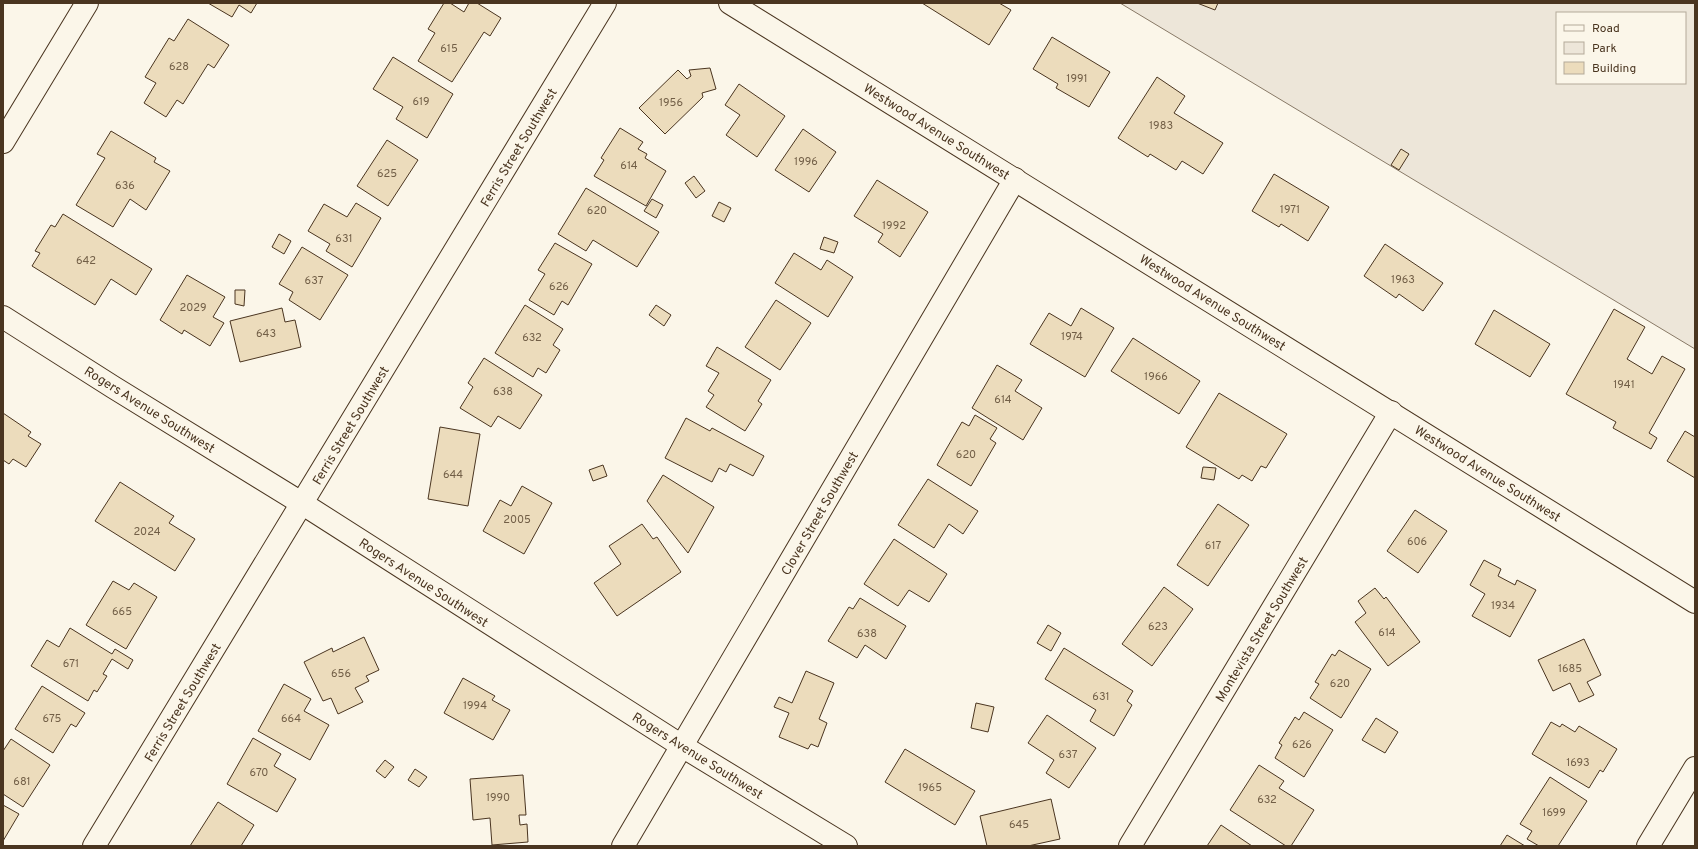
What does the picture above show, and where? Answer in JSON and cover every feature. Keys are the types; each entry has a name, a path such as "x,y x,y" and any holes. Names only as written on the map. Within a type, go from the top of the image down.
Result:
{"street":[{"path":"3,142 87,3"},
{"name":"Ferris Street Southwest","path":"94,846 303,504 605,3"},
{"name":"Westwood Avenue Southwest","path":"730,3 1695,602"},
{"name":"Clover Street Southwest","path":"623,846 1015,179"},
{"name":"Rogers Avenue Southwest","path":"3,317 120,392 303,504 682,746 846,846"},
{"name":"Montevista Street Southwest","path":"1130,846 1391,412"},
{"path":"1648,846 1695,768"}],"green space":[{"path":"1120,3 1695,3 1695,349"}],"building":[{"path":"208,3 257,3 251,13 239,5 232,17"},
{"path":"444,3 450,3 464,12 469,3 477,3 501,18 490,36 484,32 452,82 418,61 435,33 428,29"},
{"path":"922,3 999,3 1011,10 989,45"},
{"path":"1197,3 1218,3 1215,10"},
{"path":"188,19 229,45 214,68 208,64 183,104 177,100 166,117 144,103 156,83 145,77 169,38 174,41"},
{"path":"1052,37 1110,72 1089,107 1056,88 1058,84 1033,69"},
{"path":"393,57 453,94 427,138 396,119 403,107 373,89"},
{"path":"710,68 716,89 702,93 703,97 665,134 639,108 678,70 687,79 691,76 689,70"},
{"path":"1157,77 1185,96 1174,113 1223,143 1203,174 1182,161 1176,170 1150,154 1148,157 1118,138"},
{"path":"739,84 785,116 757,157 726,135 740,115 725,105"},
{"path":"620,128 643,142 638,149 647,154 645,158 666,171 646,206 594,176 604,160 601,158"},
{"path":"803,129 836,152 809,192 775,170"},
{"path":"111,131 156,158 154,162 170,171 146,210 130,199 113,227 76,205 105,158 97,154"},
{"path":"387,140 418,160 388,206 357,186"},
{"path":"1401,149 1409,154 1399,170 1391,165"},
{"path":"1274,174 1329,207 1308,241 1281,224 1279,227 1252,211"},
{"path":"694,176 705,191 696,198 685,183"},
{"path":"877,180 928,212 900,257 878,242 883,234 854,216"},
{"path":"586,188 659,232 637,267 593,240 586,251 558,234"},
{"path":"652,199 663,205 656,218 644,211"},
{"path":"719,202 731,208 724,222 712,216"},
{"path":"356,203 381,218 352,267 326,251 330,244 308,231 324,204 347,217"},
{"path":"63,214 152,269 136,295 111,279 95,305 32,266 40,253 35,251 51,225 55,227"},
{"path":"279,234 291,241 284,254 272,247"},
{"path":"824,237 838,242 834,253 820,249"},
{"path":"555,243 592,264 568,305 562,301 554,315 529,300 545,274 538,270"},
{"path":"1385,244 1443,283 1423,311 1399,294 1396,298 1364,276"},
{"path":"302,247 348,275 320,320 289,300 293,292 279,284"},
{"path":"794,253 821,270 827,260 853,277 828,317 775,283"},
{"path":"187,275 225,297 213,317 224,323 210,346 184,330 182,334 160,320"},
{"path":"235,290 245,290 244,306 235,304"},
{"path":"776,300 811,323 780,370 745,347"},
{"path":"525,305 563,329 553,345 560,350 546,373 538,368 533,377 495,353"},
{"path":"656,305 671,315 664,326 649,315"},
{"path":"282,308 285,322 295,320 301,347 240,362 230,321"},
{"path":"1081,308 1114,328 1085,377 1030,344 1049,313 1071,326"},
{"path":"1614,309 1645,327 1627,359 1652,374 1662,356 1685,369 1649,433 1657,438 1651,449 1613,428 1616,422 1566,394"},
{"path":"1494,310 1550,344 1530,377 1475,344"},
{"path":"1133,338 1200,381 1179,414 1111,371"},
{"path":"717,347 771,380 758,401 762,404 745,431 706,407 714,395 708,391 719,373 706,366"},
{"path":"484,358 542,395 520,429 498,416 491,427 460,408 473,387 468,383"},
{"path":"997,365 1022,380 1015,391 1042,408 1023,440 972,408"},
{"path":"1219,393 1287,434 1266,468 1261,466 1252,481 1242,475 1239,479 1186,447"},
{"path":"3,413 31,432 28,436 41,444 26,467 13,459 9,464 3,460"},
{"path":"975,415 997,428 990,439 996,443 971,486 937,465 962,422 969,426"},
{"path":"686,418 710,431 712,428 764,456 753,476 730,464 726,472 719,468 712,482 665,458"},
{"path":"440,427 480,434 468,506 428,499"},
{"path":"1685,431 1695,437 1695,478 1667,461"},
{"path":"603,465 607,476 593,481 589,470"},
{"path":"1203,467 1216,468 1214,480 1201,478"},
{"path":"663,475 714,507 688,553 647,501"},
{"path":"928,479 978,511 963,534 949,524 934,548 898,525"},
{"path":"120,482 174,516 169,523 195,539 175,571 95,521"},
{"path":"522,486 552,503 524,554 483,531 500,500 511,506"},
{"path":"1218,504 1249,525 1208,586 1177,565"},
{"path":"1415,510 1447,531 1418,573 1387,551"},
{"path":"642,524 653,539 657,537 681,572 617,616 594,583 621,564 609,546"},
{"path":"894,539 947,574 929,602 909,590 898,606 864,584"},
{"path":"1484,560 1501,569 1498,576 1515,585 1517,580 1536,590 1510,637 1472,616 1485,594 1470,585"},
{"path":"113,581 129,590 134,583 157,597 126,649 86,625"},
{"path":"1164,587 1193,609 1152,666 1122,644"},
{"path":"1375,588 1384,599 1386,597 1420,642 1388,666 1355,622 1366,613 1358,601"},
{"path":"860,598 906,626 886,659 865,645 857,658 828,641 849,607 853,609"},
{"path":"1048,625 1061,633 1051,651 1037,643"},
{"path":"70,628 112,654 115,649 133,660 128,669 112,659 103,674 107,676 97,692 94,690 88,701 31,666 47,640 59,647"},
{"path":"364,637 379,670 366,676 369,681 355,688 363,702 338,714 331,698 323,701 304,662 332,648 333,652"},
{"path":"1584,639 1601,675 1587,682 1594,695 1579,702 1570,683 1553,691 1538,660"},
{"path":"1064,648 1133,691 1127,701 1132,705 1114,736 1090,721 1096,710 1045,679"},
{"path":"1339,650 1371,669 1341,718 1310,698 1319,684 1315,682 1332,654 1335,656"},
{"path":"806,671 834,683 819,719 827,723 818,747 811,744 808,749 779,737 789,713 774,707 779,697 792,703"},
{"path":"463,678 495,696 492,700 510,710 493,740 444,713"},
{"path":"284,684 311,699 304,711 329,725 310,760 258,731"},
{"path":"42,686 85,713 76,727 71,724 53,753 15,729"},
{"path":"976,703 994,707 988,732 971,728"},
{"path":"1304,712 1333,730 1304,777 1275,758 1282,745 1279,743 1295,717 1299,720"},
{"path":"1047,715 1096,748 1069,788 1046,773 1054,760 1028,743"},
{"path":"1376,718 1398,732 1385,753 1362,740"},
{"path":"1551,722 1560,727 1562,724 1575,732 1579,726 1617,749 1603,772 1600,770 1589,788 1532,754"},
{"path":"253,738 281,754 274,766 296,779 277,812 227,784"},
{"path":"11,739 50,765 23,807 3,794 3,751"},
{"path":"905,749 975,791 955,825 885,782"},
{"path":"385,760 394,767 385,778 376,771"},
{"path":"1259,765 1284,781 1279,788 1314,810 1291,846 1286,846 1230,810"},
{"path":"415,769 427,777 419,787 408,780"},
{"path":"523,775 526,815 519,815 520,825 527,824 528,842 492,845 490,818 473,820 470,779"},
{"path":"1550,777 1587,801 1558,846 1539,846 1527,839 1532,831 1520,824"},
{"path":"1051,799 1060,839 1028,846 987,846 980,816"},
{"path":"218,802 254,825 241,846 190,846"},
{"path":"3,805 19,814 3,841"},
{"path":"1221,825 1252,846 1207,846"},
{"path":"1507,835 1525,846 1500,846"}]}
